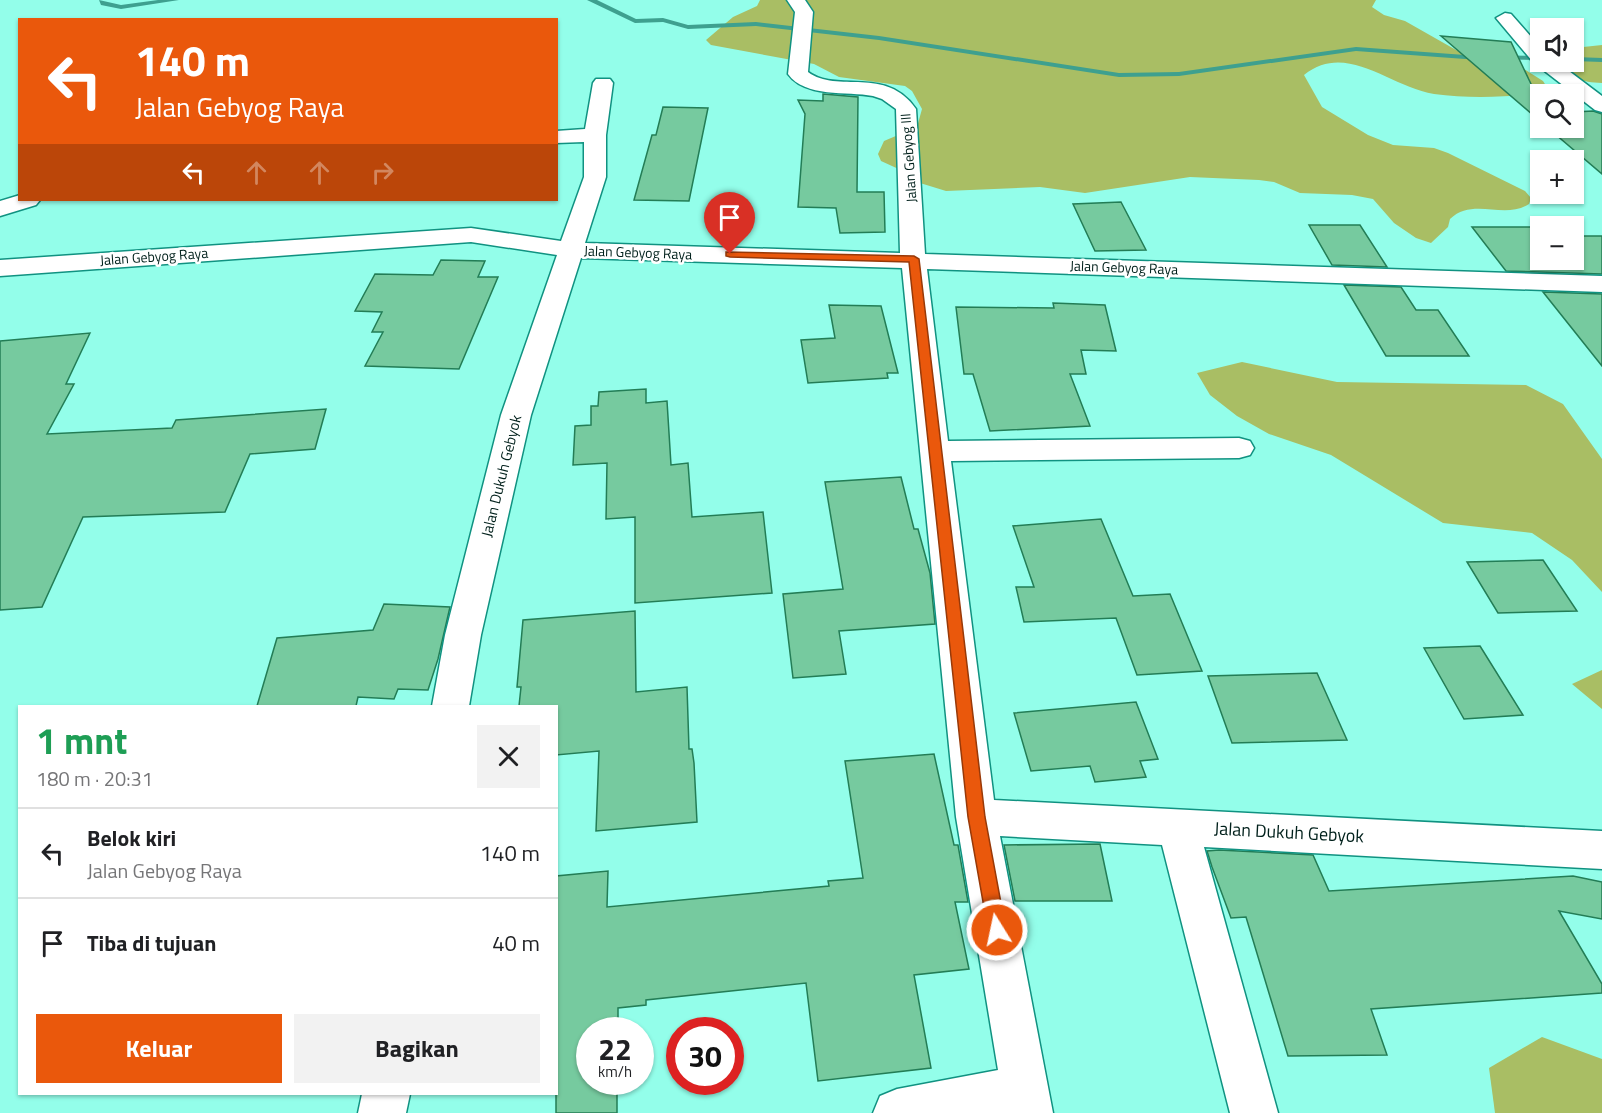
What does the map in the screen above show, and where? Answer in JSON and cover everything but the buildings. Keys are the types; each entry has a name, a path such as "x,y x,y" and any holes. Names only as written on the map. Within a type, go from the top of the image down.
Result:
{"street":[{"name":"Jalan Gebyog III","path":"796,0 804,12 798,74 801,78 810,83 888,92 902,100 906,109 914,259"},
{"path":"1504,18 1530,46"},
{"path":"1559,72 1602,106"},
{"name":"Jalan Dukuh Gebyok","path":"451,705 463,635 516,415 596,177 595,135 603,83"},
{"path":"558,136 595,135"},
{"path":"0,209 25,201"},
{"name":"Jalan Gebyog Raya","path":"2,271 471,235 570,250 914,259 1602,284"},
{"path":"897,1113 1027,1101 976,817 914,259"},
{"path":"935,451 1239,448"},
{"name":"Jalan Dukuh Gebyok","path":"976,817 1602,849"},
{"path":"1178,827 1254,1113"},
{"path":"382,1113 386,1095"}],"green space":[{"path":"760,0 1376,0 1372,7 1384,15 1405,21 1479,63 1524,69 1545,84 1530,84 1530,94 1463,97 1417,90 1368,69 1352,64 1336,63 1320,66 1304,75 1322,107 1368,135 1393,145 1434,148 1448,153 1525,191 1530,197 1530,201 1529,204 1509,210 1479,209 1459,213 1450,219 1448,227 1431,243 1416,238 1394,223 1373,199 1352,195 1300,193 1274,182 1259,180 1190,177 1085,193 1040,187 946,191 920,183 914,176 881,161 878,154 884,141 917,127 922,109 912,91 905,86 839,77 814,64 711,45 706,40 733,17 757,6"},
{"path":"1602,45 1602,83 1588,82 1565,72 1584,72 1584,47"},
{"path":"1242,362 1337,382 1526,385 1563,404 1602,459 1602,592 1572,560 1532,533 1443,523 1331,455 1269,434 1237,416 1210,395 1197,373"},
{"path":"1602,670 1602,709 1572,684"},
{"path":"1542,1037 1602,1059 1602,1113 1495,1113 1489,1068"}],"waterway":[{"path":"103,0 104,3 121,7 175,0"},
{"path":"591,0 635,21 663,20 688,27 756,24 879,38 1119,75 1179,74 1356,49 1465,57 1530,58"},
{"path":"1584,59 1602,60"}],"route":[{"path":"730,254 914,259 976,817 997,930"}]}
